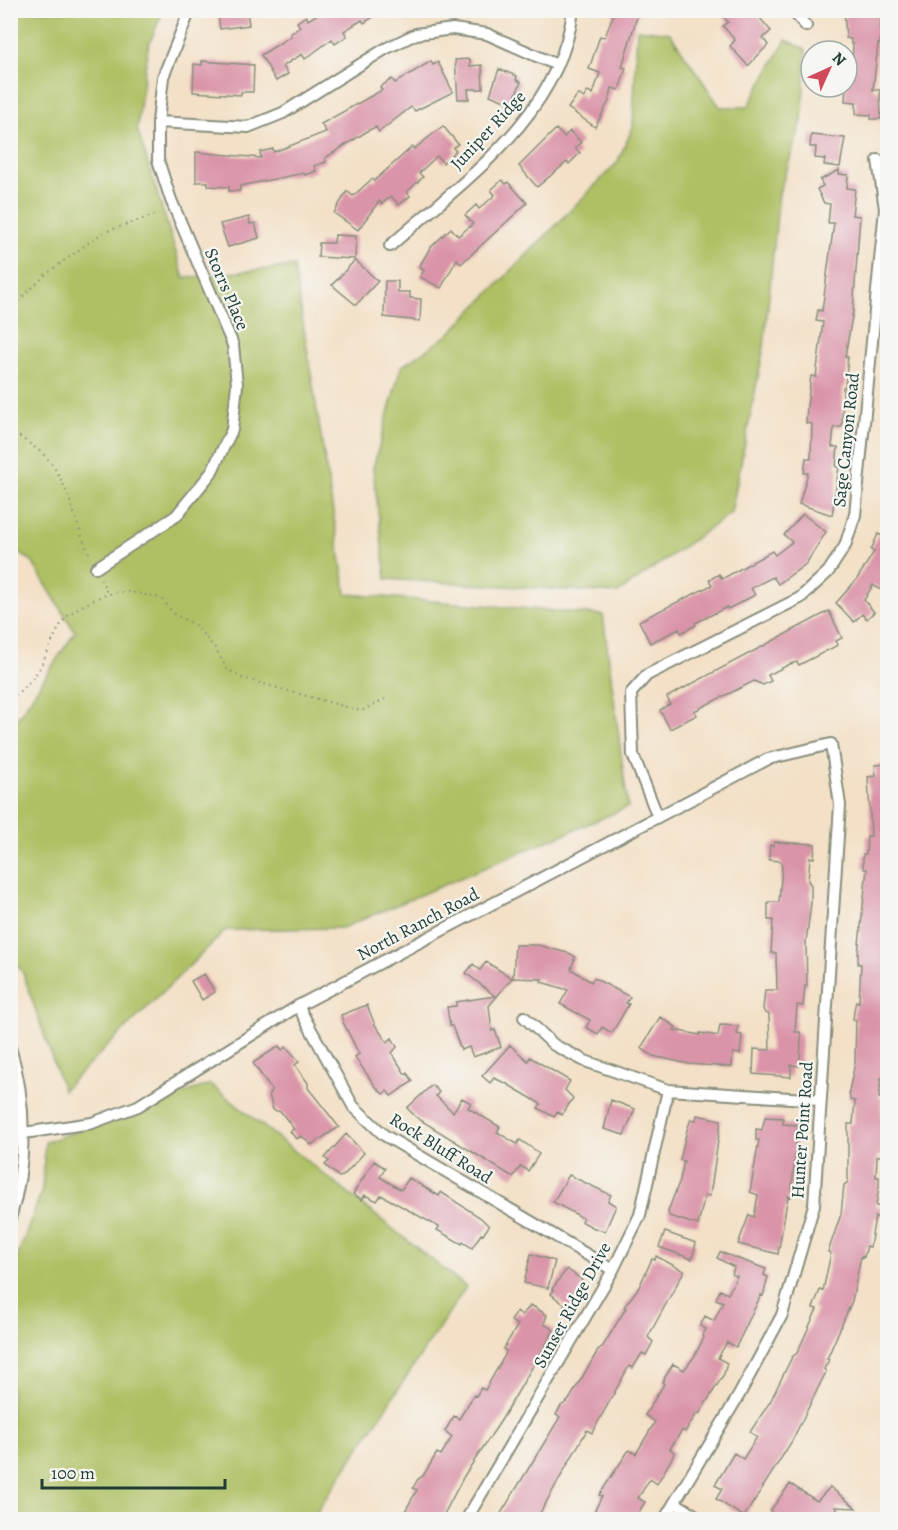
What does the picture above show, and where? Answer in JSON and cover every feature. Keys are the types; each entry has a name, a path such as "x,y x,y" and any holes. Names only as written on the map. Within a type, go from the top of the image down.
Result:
{"street":[{"name":"Storrs Place","path":"96,568 176,516 211,473 232,430 237,386 233,345 171,200 159,160 158,122 163,77 190,10"},
{"name":"Juniper Ridge","path":"390,246 480,166 536,108 557,65 571,26 573,10"},
{"path":"792,10 806,26"},
{"path":"158,122 248,127 283,113 385,49 416,34 453,29 487,34 557,65"},
{"name":"Sage Canyon Road","path":"658,817 633,755 631,693 647,675 800,598 828,572 844,546 855,515 885,209 878,160"},
{"name":"North Ranch Road","path":"24,1132 92,1123 138,1106 298,1006 768,759 831,744"},
{"name":"Hunter Point Road","path":"664,1520 739,1395 782,1315 814,1205 840,805 831,744"},
{"name":"Rock Bluff Road","path":"298,1006 353,1106 384,1135 613,1270"},
{"path":"524,1017 554,1045 585,1061 668,1090 821,1100"},
{"path":"10,1047 24,1132 18,1196 10,1219"},
{"name":"Sunset Ridge Drive","path":"466,1520 613,1270 640,1215 668,1090"},
{"path":"675,1503 703,1520"}],"path":[{"path":"10,309 45,275 102,233 157,214"},
{"path":"10,429 50,460 62,484 76,528 107,593"},
{"path":"10,699 31,683 43,665 59,626 74,610 107,593 128,591 161,597 174,614 195,625 215,648 227,669 242,678 361,711 385,699"}],"green space":[{"path":"10,11 163,11 148,47 137,129 184,278 294,266 346,594 603,615 628,807 342,928 226,930 63,1090 23,973 10,955 10,835 15,831 11,804 11,728 75,632 31,560 11,549"},
{"path":"637,29 670,33 720,107 748,107 786,40 799,46 799,99 803,99 802,121 779,193 764,347 731,513 618,593 386,579 373,468 401,367 448,335 617,163 633,127"},
{"path":"210,1084 466,1287 312,1519 11,1520 11,1274 42,1190 45,1142"}],"building":[{"path":"223,10 247,10 249,25 220,29 218,16 223,15"},
{"path":"324,10 384,10 364,23 362,20 344,31 347,36 335,44 332,39 305,59 302,54 283,66 288,74 276,81 261,55 291,36 290,34 300,27 297,22 306,16 308,20"},
{"path":"615,10 639,10 622,67 626,68 619,90 612,88 609,101 595,127 568,108 578,94 584,98 588,91 593,94 600,73 589,69 600,36 605,37"},
{"path":"718,10 753,10 771,31 763,38 768,45 748,66 730,46 735,40 723,26 728,22"},
{"path":"844,10 881,10 880,44 878,44 873,90 880,90 881,119 871,119 871,115 856,114 856,102 845,101 845,99 859,99 859,39 846,38"},
{"path":"470,59 470,66 482,65 483,89 468,89 469,99 458,99 455,60"},
{"path":"202,61 254,65 253,92 241,92 241,95 193,92 194,64 202,65"},
{"path":"431,61 433,65 438,62 453,92 415,111 411,107 379,132 376,127 369,130 325,158 326,162 314,166 316,171 240,186 240,191 229,191 229,187 208,186 208,182 196,182 196,152 261,158 260,152 273,149 274,152 326,132 321,124 382,90 380,87 392,79 395,83"},
{"path":"499,69 517,76 516,80 521,82 512,104 490,95"},
{"path":"443,126 458,144 453,148 456,151 443,163 437,156 419,173 423,177 407,192 410,196 399,205 391,196 382,204 379,201 358,230 334,213 347,191 353,196 372,179 374,181 412,147 414,149"},
{"path":"556,129 564,137 570,131 581,142 575,148 580,153 569,164 567,162 537,187 519,166"},
{"path":"811,135 845,138 840,167 824,165 825,159 815,158 816,147 810,147"},
{"path":"839,170 839,174 848,175 847,188 855,189 852,215 860,216 853,311 845,357 848,357 845,387 843,387 842,427 834,427 832,447 838,447 836,467 839,467 832,515 799,504 808,473 804,473 806,458 811,459 812,424 806,423 807,407 811,376 816,377 823,322 816,321 818,310 822,311 834,223 828,223 830,204 824,203 817,189 823,186 820,180"},
{"path":"502,180 506,184 508,182 527,203 461,264 457,259 441,288 420,277 424,270 419,267 430,248 451,228 458,236 473,224 465,215 476,205 479,209 495,195 491,190"},
{"path":"249,217 250,224 255,223 259,238 228,247 220,224"},
{"path":"335,235 356,236 355,259 318,257 319,243 334,243"},
{"path":"355,260 378,281 356,305 332,285"},
{"path":"385,281 398,281 398,292 410,292 410,298 421,299 420,321 384,317"},
{"path":"803,514 826,532 806,564 778,584 773,577 751,588 755,595 695,623 696,625 681,633 679,629 650,643 639,621 712,585 709,580 719,574 722,579 772,551 775,555 792,542 784,535"},
{"path":"878,534 888,538 888,580 881,590 873,585 864,600 874,612 867,619 862,614 854,622 836,603 857,579 874,552 871,550"},
{"path":"829,611 842,638 836,641 838,645 799,665 797,662 790,664 768,675 771,681 763,685 754,681 694,711 697,715 670,729 660,710 670,704 667,697"},
{"path":"888,764 888,1007 885,1006 883,1026 888,1027 888,1079 881,1078 879,1098 882,1098 881,1121 887,1122 888,1139 883,1138 881,1156 877,1156 876,1177 879,1177 879,1186 876,1206 882,1207 880,1218 875,1217 870,1247 867,1246 864,1257 861,1256 852,1301 827,1359 829,1360 824,1369 826,1372 792,1441 744,1517 716,1499 722,1489 715,1485 734,1453 743,1459 757,1437 750,1432 770,1402 792,1357 797,1353 817,1309 813,1308 820,1290 823,1291 831,1253 828,1252 841,1214 844,1185 848,1182 848,1124 853,1124 855,1101 850,1100 849,1091 855,1063 856,1020 853,1020 856,1001 859,1002 861,964 858,964 858,954 867,869 864,869 863,854 866,854 867,836 871,836 868,777 876,776 875,765"},
{"path":"774,842 815,844 814,858 810,857 808,881 811,885 811,903 806,942 807,986 805,986 803,1006 797,1005 795,1032 800,1032 801,1036 800,1066 791,1065 791,1077 753,1074 754,1049 770,1050 769,1014 763,1009 765,990 777,990 776,953 771,953 773,920 768,920 768,902 779,902 782,866 780,861 769,860 770,845 774,846"},
{"path":"515,945 538,945 571,954 575,957 571,969 591,982 594,978 630,997 626,1003 629,1004 612,1033 602,1027 598,1034 586,1027 590,1020 560,1004 568,990 541,982 542,979 513,978"},
{"path":"486,962 512,978 489,1006 492,1031 495,1030 501,1047 473,1057 469,1047 461,1050 452,1026 450,1026 447,1007 456,1006 456,1002 495,996 466,973 473,964 480,970"},
{"path":"204,974 215,992 202,1000 191,981"},
{"path":"367,1005 375,1025 387,1042 392,1038 397,1047 392,1053 405,1074 407,1073 413,1081 391,1096 387,1091 383,1094 375,1086 355,1057 359,1054 341,1015"},
{"path":"660,1017 676,1027 674,1030 700,1035 700,1033 718,1036 720,1025 738,1026 737,1034 742,1035 740,1054 733,1053 732,1067 689,1064 653,1056 641,1048"},
{"path":"510,1045 528,1061 530,1057 570,1081 565,1090 573,1098 562,1115 557,1112 554,1117 538,1108 541,1104 507,1084 494,1078 490,1083 482,1076"},
{"path":"279,1046 282,1050 286,1047 299,1062 295,1065 308,1083 308,1088 339,1127 311,1145 302,1136 296,1139 290,1131 294,1129 281,1112 273,1110 269,1094 272,1091 253,1063"},
{"path":"432,1085 439,1092 436,1096 453,1112 462,1098 471,1103 468,1108 500,1127 497,1132 517,1144 520,1140 535,1150 539,1154 528,1171 521,1166 513,1177 417,1118 407,1108"},
{"path":"611,1100 635,1109 624,1135 604,1129"},
{"path":"697,1115 721,1120 710,1196 705,1195 698,1225 669,1216 668,1211 680,1180 684,1161 680,1160 687,1130 691,1119 696,1120"},
{"path":"765,1117 783,1118 783,1124 798,1125 791,1197 788,1196 778,1254 738,1244 749,1215 754,1217 758,1195 750,1192 759,1140 756,1140 756,1129 762,1130"},
{"path":"346,1134 364,1153 343,1176 339,1177 325,1165 329,1161 325,1158"},
{"path":"374,1161 385,1168 380,1177 401,1190 409,1178 439,1196 441,1192 481,1218 489,1226 472,1248 437,1230 439,1227 381,1195 377,1201 365,1195 362,1200 353,1194"},
{"path":"569,1175 611,1195 608,1201 616,1206 605,1231 581,1221 583,1218 553,1202"},
{"path":"665,1232 696,1243 692,1259 659,1247"},
{"path":"720,1252 766,1269 764,1275 768,1277 763,1296 761,1295 736,1347 727,1342 718,1358 727,1363 724,1374 699,1414 697,1413 685,1432 682,1430 670,1449 674,1452 673,1456 657,1484 650,1479 638,1498 645,1502 634,1520 590,1520 602,1496 599,1495 629,1450 636,1454 655,1422 645,1415 664,1384 662,1382 673,1364 684,1370 694,1357 704,1337 702,1336 706,1329 700,1326 705,1316 714,1321 723,1302 716,1299 720,1290 728,1294 737,1276 732,1274 734,1267 717,1258"},
{"path":"531,1254 555,1261 548,1288 524,1283"},
{"path":"656,1256 684,1271 648,1337 653,1342 646,1355 642,1353 633,1368 629,1366 592,1433 587,1430 536,1520 497,1520 560,1417 556,1415 561,1406 569,1400 626,1308 624,1307 639,1287 652,1259 655,1260"},
{"path":"567,1269 582,1280 580,1284 584,1286 570,1309 551,1294 554,1290 552,1289"},
{"path":"531,1305 547,1315 544,1324 554,1330 502,1419 464,1476 441,1520 400,1520 417,1490 413,1488 418,1479 423,1476 437,1453 441,1455 452,1437 445,1431 454,1416 459,1419 474,1395 476,1396 481,1388 485,1390 505,1355 506,1351 503,1349 518,1325 511,1321 517,1311 522,1315"},
{"path":"790,1484 817,1501 830,1487 856,1508 835,1507 844,1520 780,1520 770,1511"}]}
